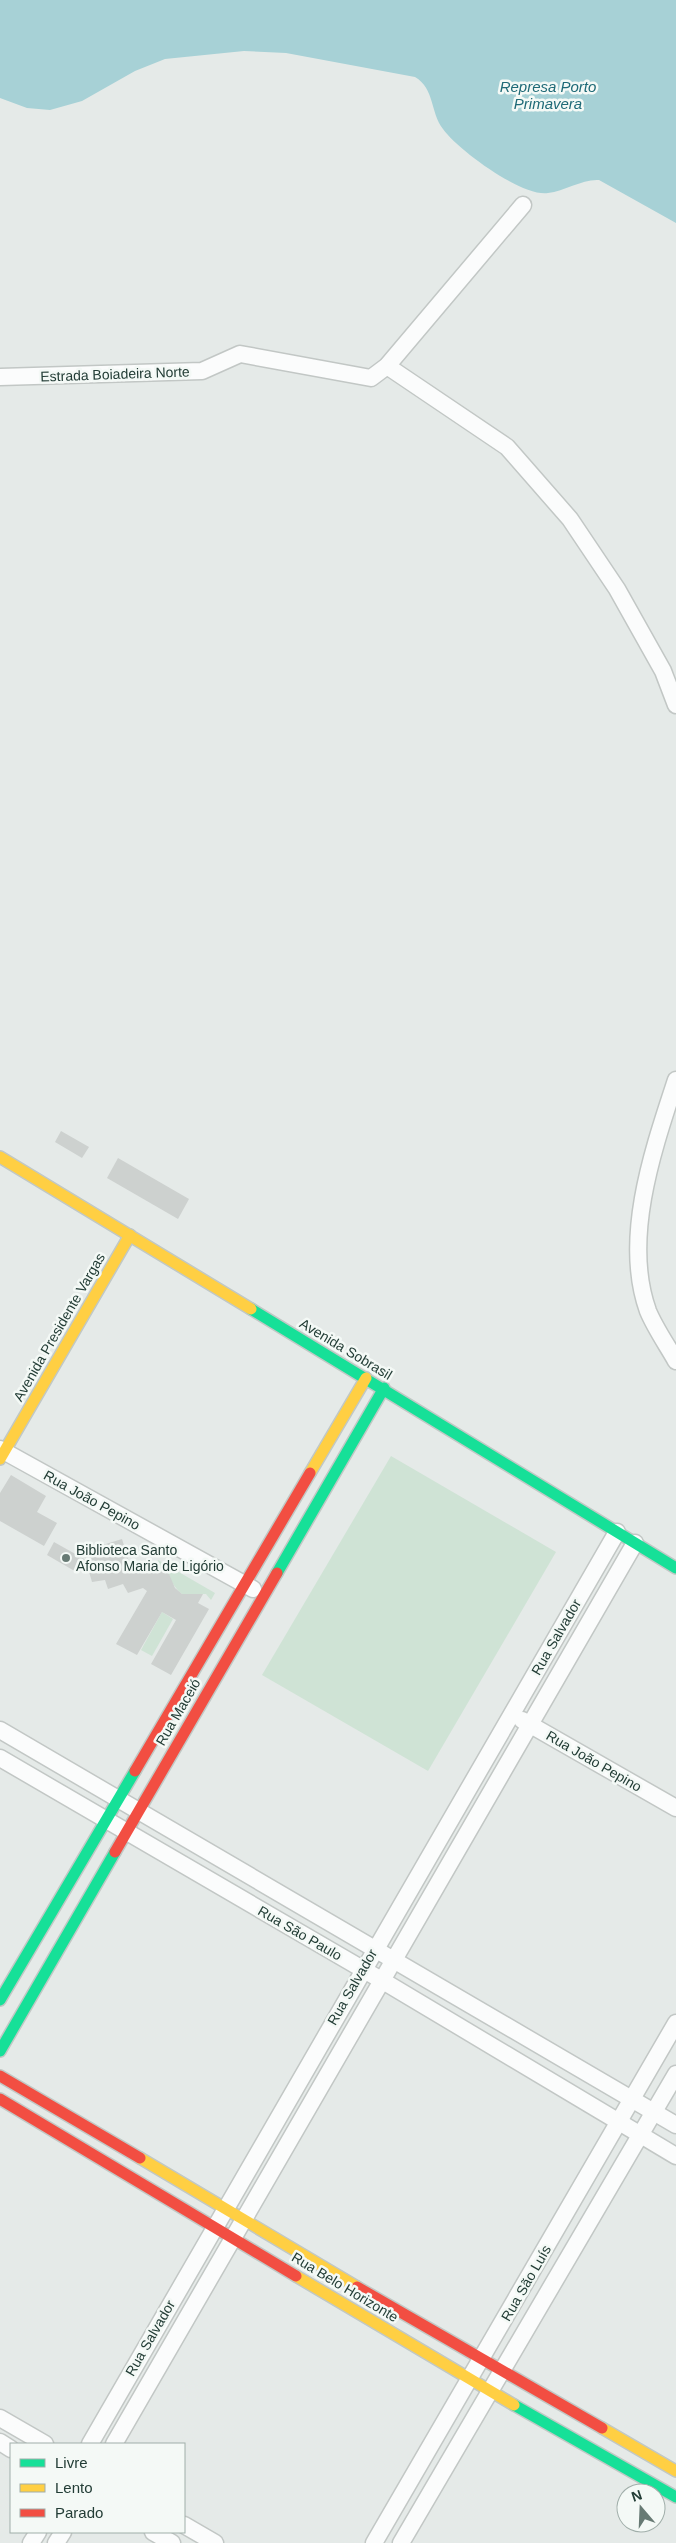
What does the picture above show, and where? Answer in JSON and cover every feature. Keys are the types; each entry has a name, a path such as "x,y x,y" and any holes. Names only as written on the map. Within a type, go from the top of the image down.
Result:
{"street":[{"path":"523,205 382,370 507,447 570,519 617,589 663,671 676,706"},
{"name":"Estrada Boiadeira Norte","path":"0,377 202,371 240,354 368,379 382,370"},
{"path":"676,1082 660,1130 638,1225 638,1263 648,1311 676,1361"},
{"name":"Avenida Sobrasil","path":"0,1157 112,1231 130,1235 384,1388 676,1568"},
{"name":"Avenida Presidente Vargas","path":"1,1453 130,1235"},
{"name":"Rua Maceió","path":"0,2051 56,1903 366,1378"},
{"name":"Rua Maceió","path":"0,2000 25,1982 78,1915 384,1388"},
{"name":"Rua João Pepino","path":"1,1453 264,1595"},
{"name":"Rua Salvador","path":"91,2443 374,1948 617,1532"},
{"name":"Rua Salvador","path":"115,2443 243,2217 395,1960 635,1543"},
{"path":"171,1709 191,1720"},
{"name":"Rua João Pepino","path":"511,1714 676,1808"},
{"name":"Rua São Paulo","path":"0,1730 676,2125"},
{"path":"30,1777 42,1754"},
{"name":"Rua São Paulo","path":"0,1758 104,1821 362,1969 676,2156"},
{"path":"192,1872 204,1849"},
{"path":"416,1876 437,1887"},
{"path":"56,1903 78,1915"},
{"path":"289,1927 301,1906"},
{"path":"475,2036 487,2014"},
{"name":"Rua São Luís","path":"380,2541 470,2380 676,2023"},
{"path":"314,2054 334,2063"},
{"path":"565,2090 578,2067"},
{"name":"Rua São Luís","path":"401,2543 500,2370 676,2074"},
{"name":"Rua Belo Horizonte","path":"0,2076 243,2217 482,2360 676,2471"},
{"name":"Rua Belo Horizonte","path":"0,2099 470,2380 676,2498"},
{"path":"63,2137 74,2119"},
{"path":"533,2270 554,2280"},
{"path":"115,2400 134,2409"},
{"path":"0,2418 43,2443"},
{"path":"185,2526 215,2543"},
{"path":"154,2533 172,2543"}],"green space":[{"path":"391,1456 556,1552 428,1771 262,1675"},
{"path":"158,1560 215,1593 211,1600 206,1594 182,1594 159,1569"},
{"path":"162,1612 173,1619 152,1656 141,1650"}],"water":[{"name":"Represa Porto Primavera","path":"0,0 676,0 676,223 599,180 586,181 548,193 523,188 507,180 476,160 451,138 439,122 426,88 415,77 286,53 244,51 165,59 135,71 82,101 50,110 27,108 0,98"}],"building":[{"path":"61,1131 89,1147 82,1158 55,1142"},
{"path":"118,1158 189,1199 178,1219 107,1178"},
{"path":"11,1475 46,1496 37,1512 57,1523 44,1546 0,1521 0,1493"},
{"path":"122,1539 129,1562 146,1573 153,1568 169,1574 175,1588 182,1594 203,1594 198,1603 209,1609 171,1675 151,1664 176,1620 162,1612 137,1655 116,1644 147,1591 143,1588 128,1593 123,1584 108,1589 105,1580 92,1582 83,1551"},
{"name":"Biblioteca Santo Afonso Maria de Ligório","path":"54,1542 86,1560 78,1573 47,1555"}],"traffic: fast":[{"path":"251,1309 676,1568"},
{"path":"277,1573 384,1388"},
{"path":"0,2000 135,1771"},
{"path":"0,2051 115,1852"},
{"path":"514,2405 676,2497"}],"traffic: slow":[{"path":"0,1157 251,1309"},
{"path":"0,1459 130,1235"},
{"path":"310,1473 366,1378"},
{"path":"140,2158 357,2287"},
{"path":"296,2276 514,2405"},
{"path":"602,2428 676,2471"}],"traffic: jam":[{"path":"135,1771 310,1473"},
{"path":"115,1852 277,1573"},
{"path":"0,2076 140,2158"},
{"path":"0,2099 296,2276"},
{"path":"357,2287 602,2428"}],"place":[{"name":"Biblioteca Santo Afonso Maria de Ligório","path":"66,1558"}]}
